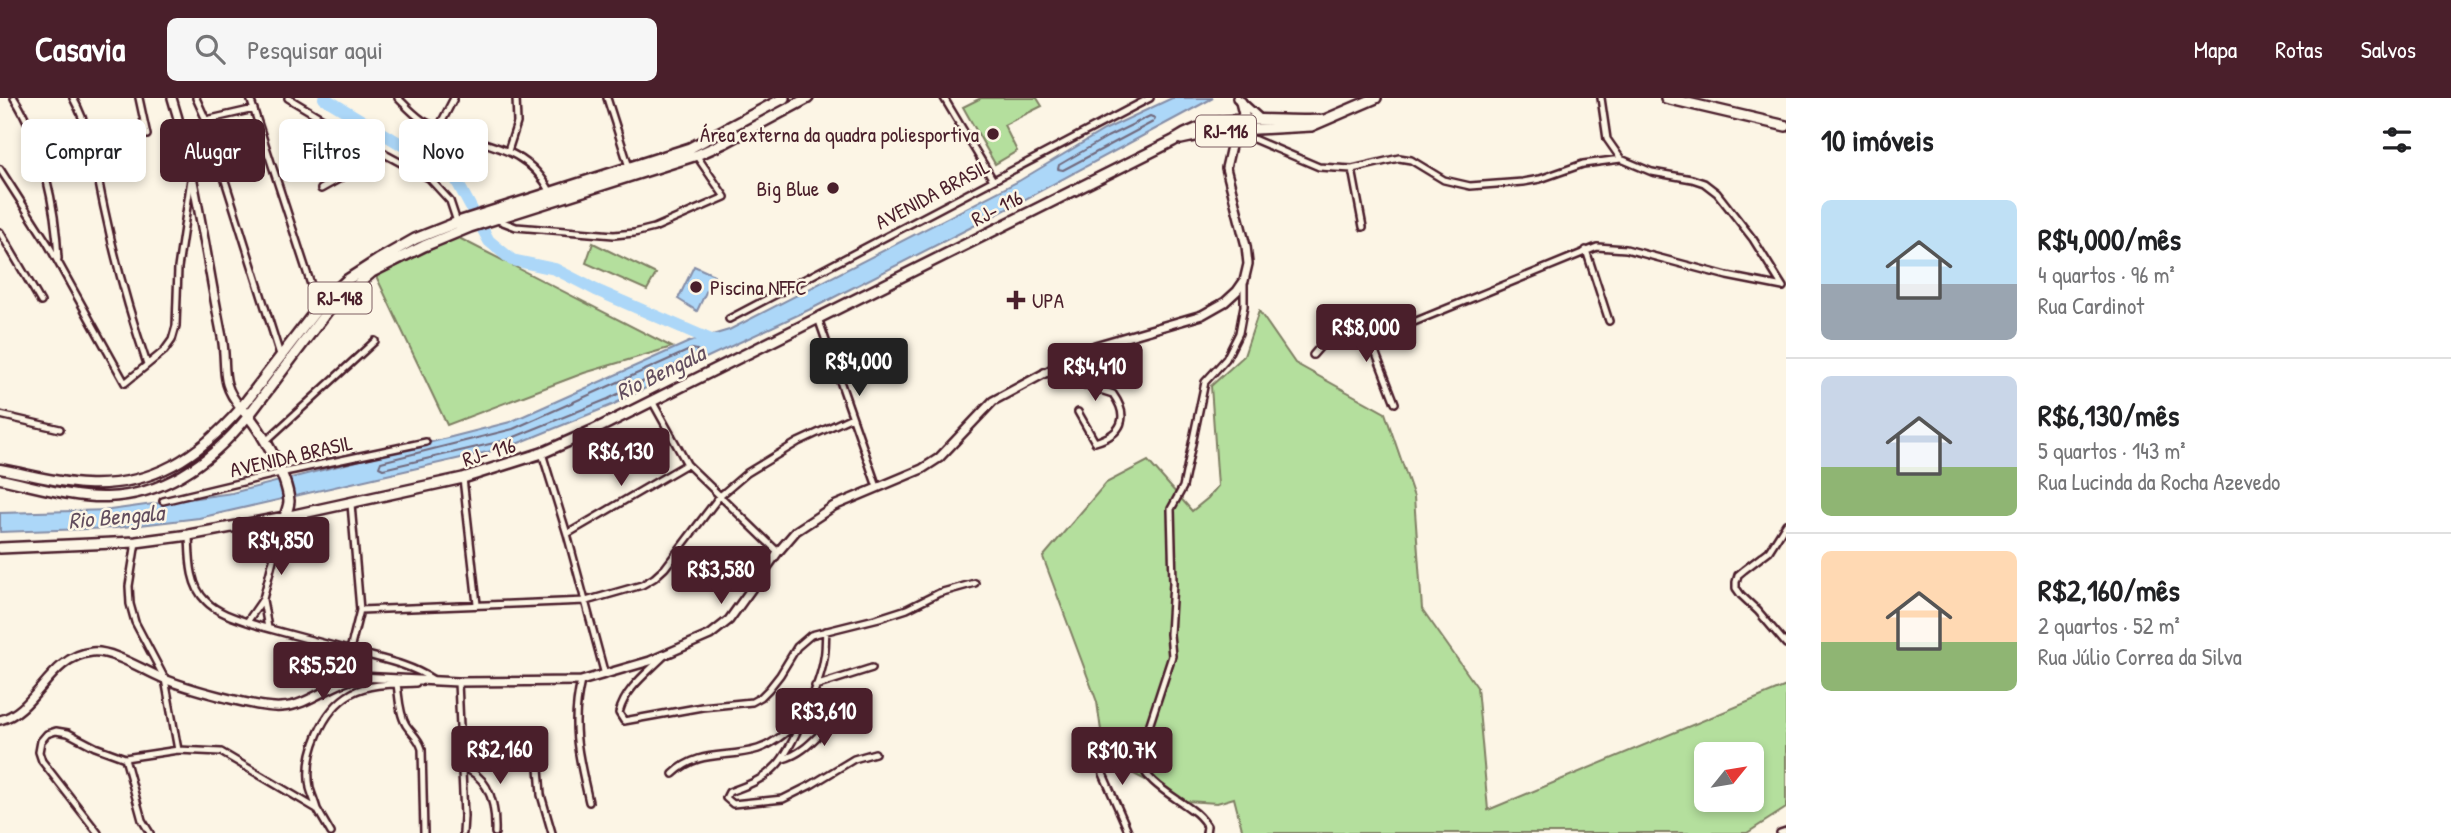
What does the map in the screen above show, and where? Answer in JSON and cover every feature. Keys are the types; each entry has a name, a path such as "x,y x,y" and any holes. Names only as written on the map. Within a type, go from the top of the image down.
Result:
{"main road":[{"path":"464,224 693,151 784,98"},
{"path":"552,196 629,167 724,143 808,98"},
{"name":"RJ-116","path":"1243,118 1325,120 1376,98"},
{"path":"1666,98 1786,126"},
{"path":"1224,126 1235,127 1243,118 1244,109 1239,100"},
{"path":"1224,126 1239,100"},
{"path":"1259,118 1270,126 1280,128"},
{"name":"RJ- 116","path":"0,548 136,542 189,535 351,504 463,478 542,453 652,401 1172,141 1224,126 1239,133 1311,126 1325,120"},
{"name":"RJ-148","path":"0,468 62,481 111,484 133,480 175,466 222,430 283,361 347,280 415,239 464,224"},
{"name":"RJ-148","path":"0,479 87,496 118,496 164,485 197,467 224,443 249,415 283,361"},
{"path":"241,408 256,424 281,476 289,502 285,517"}],"street":[{"path":"14,98 30,129 54,213 58,263"},
{"path":"73,98 90,137 114,253 147,364"},
{"path":"139,98 147,135"},
{"path":"172,98 177,119"},
{"path":"196,98 206,119"},
{"path":"250,98 314,294 324,307"},
{"path":"288,98 323,119"},
{"path":"398,98 421,119"},
{"path":"443,119 454,98"},
{"path":"508,152 517,123 516,98"},
{"path":"607,98 629,167"},
{"path":"944,98 993,180"},
{"name":"AVENIDA BRASIL","path":"729,319 1150,98"},
{"path":"1601,98 1607,139 1621,159"},
{"path":"1239,100 1259,118"},
{"path":"210,119 254,109"},
{"path":"1206,833 1207,826 1195,811 1143,770 1139,757 1172,656 1171,509 1183,487 1189,465 1205,382 1226,359 1239,332 1244,306 1244,281 1248,264 1246,246 1226,168 1231,146 1239,133 1319,167 1352,169 1389,160 1411,160 1444,180 1470,186 1541,179 1583,164 1621,159 1652,172 1692,179 1704,183 1717,193 1785,288"},
{"path":"488,145 529,162 539,171 552,196"},
{"path":"486,217 516,227 614,235 654,228 725,197 693,151"},
{"path":"385,153 429,178 441,189 464,224"},
{"path":"0,169 58,263 125,383 164,351 172,340 176,326 178,268 190,182"},
{"path":"1352,169 1363,227"},
{"path":"192,182 222,339 226,385 241,408"},
{"path":"226,182 283,361"},
{"path":"321,189 333,182"},
{"path":"0,232 41,302"},
{"path":"1313,355 1333,332 1361,315 1415,322 1586,250 1609,246 1785,288"},
{"path":"1586,250 1609,321"},
{"path":"0,720 19,709 61,665 78,655 95,651 117,657 165,679 261,706 282,708 305,701 349,679 360,677 458,682 581,681 665,655 710,635 729,620 796,531 815,517 877,486 922,469 939,458 993,401 1095,346 1202,315 1225,302 1244,281"},
{"path":"1361,315 1395,403"},
{"path":"818,318 877,486"},
{"path":"266,441 375,341"},
{"path":"1044,372 1113,394 1123,419 1118,430 1095,442 1078,412"},
{"path":"652,401 687,464 778,552"},
{"path":"0,415 60,429"},
{"path":"360,610 586,601 642,585 654,578 680,549 719,497 747,473 771,457 852,416"},
{"name":"AVENIDA BRASIL","path":"163,501 426,442"},
{"path":"542,453 568,534 606,675"},
{"path":"568,534 687,464"},
{"path":"463,478 477,604"},
{"path":"350,650 360,610 351,504"},
{"path":"247,622 263,599 285,517"},
{"path":"1786,524 1769,551 1738,575 1736,582 1736,588 1741,595 1786,645"},
{"path":"189,535 191,567 197,587 205,601 216,609 247,622 410,667 434,681"},
{"path":"136,542 129,586 130,604 135,622 165,679 178,750"},
{"path":"665,655 630,690 622,702 619,713 624,721 702,707 752,702 761,697 780,675 804,640 826,631 907,609 939,593 975,583"},
{"path":"263,599 268,628"},
{"path":"826,631 824,658 815,686 803,720 783,759 767,775 727,794 726,801 736,804 783,799 854,759 875,752"},
{"path":"815,686 872,668"},
{"path":"331,833 317,809 310,787 311,757 320,729 336,707 352,693 369,687 434,681"},
{"path":"581,681 575,718 576,742 589,802"},
{"path":"458,682 463,833"},
{"path":"397,684 402,715 417,737 422,750 424,833"},
{"path":"783,759 799,754 830,722 855,709"},
{"path":"674,774 685,763 698,758 737,754 760,748 803,720"},
{"path":"98,833 42,761 39,752 41,741 47,734 57,731 68,733 125,758 178,750 221,752 317,809"},
{"path":"1093,751 1129,833"},
{"path":"538,754 541,795 552,833"},
{"path":"125,758 142,820 150,833"},
{"path":"461,766 478,774 484,781 493,810 495,833"},
{"path":"1780,833 1786,831"}],"green space":[{"path":"981,98 1037,98 1042,106 1004,125 1017,151 995,164 963,107"},
{"path":"457,237 672,347 584,373 447,425 376,276"},
{"path":"593,243 656,274 647,290 586,263"},
{"path":"1259,311 1295,363 1385,413 1414,497 1422,609 1477,687 1488,810 1786,686 1786,808 1747,833 1243,833 1234,798 1217,803 1186,801 1105,759 1097,702 1043,557 1106,483 1148,461 1192,511 1208,498 1218,486 1211,386 1244,356"}],"water":[{"name":"Rio Bengala","path":"1172,98 1213,98 1005,210 815,307 612,405 509,447 199,518 115,528 0,532 0,513 110,510 232,493 510,422 689,342 729,330 1019,181 1104,130"},
{"name":"Piscina NFFC","path":"694,266 714,275 697,311 678,299"}],"waterway":[{"name":"Rio Bengala","path":"324,98 454,176 489,241 512,260 555,269 596,290 718,343"}],"place":[{"name":"Área externa da quadra poliesportiva","path":"993,134"},
{"name":"Big Blue","path":"833,188"},
{"name":"Piscina NFFC","path":"696,287"},
{"name":"UPA","path":"1016,300"}]}
